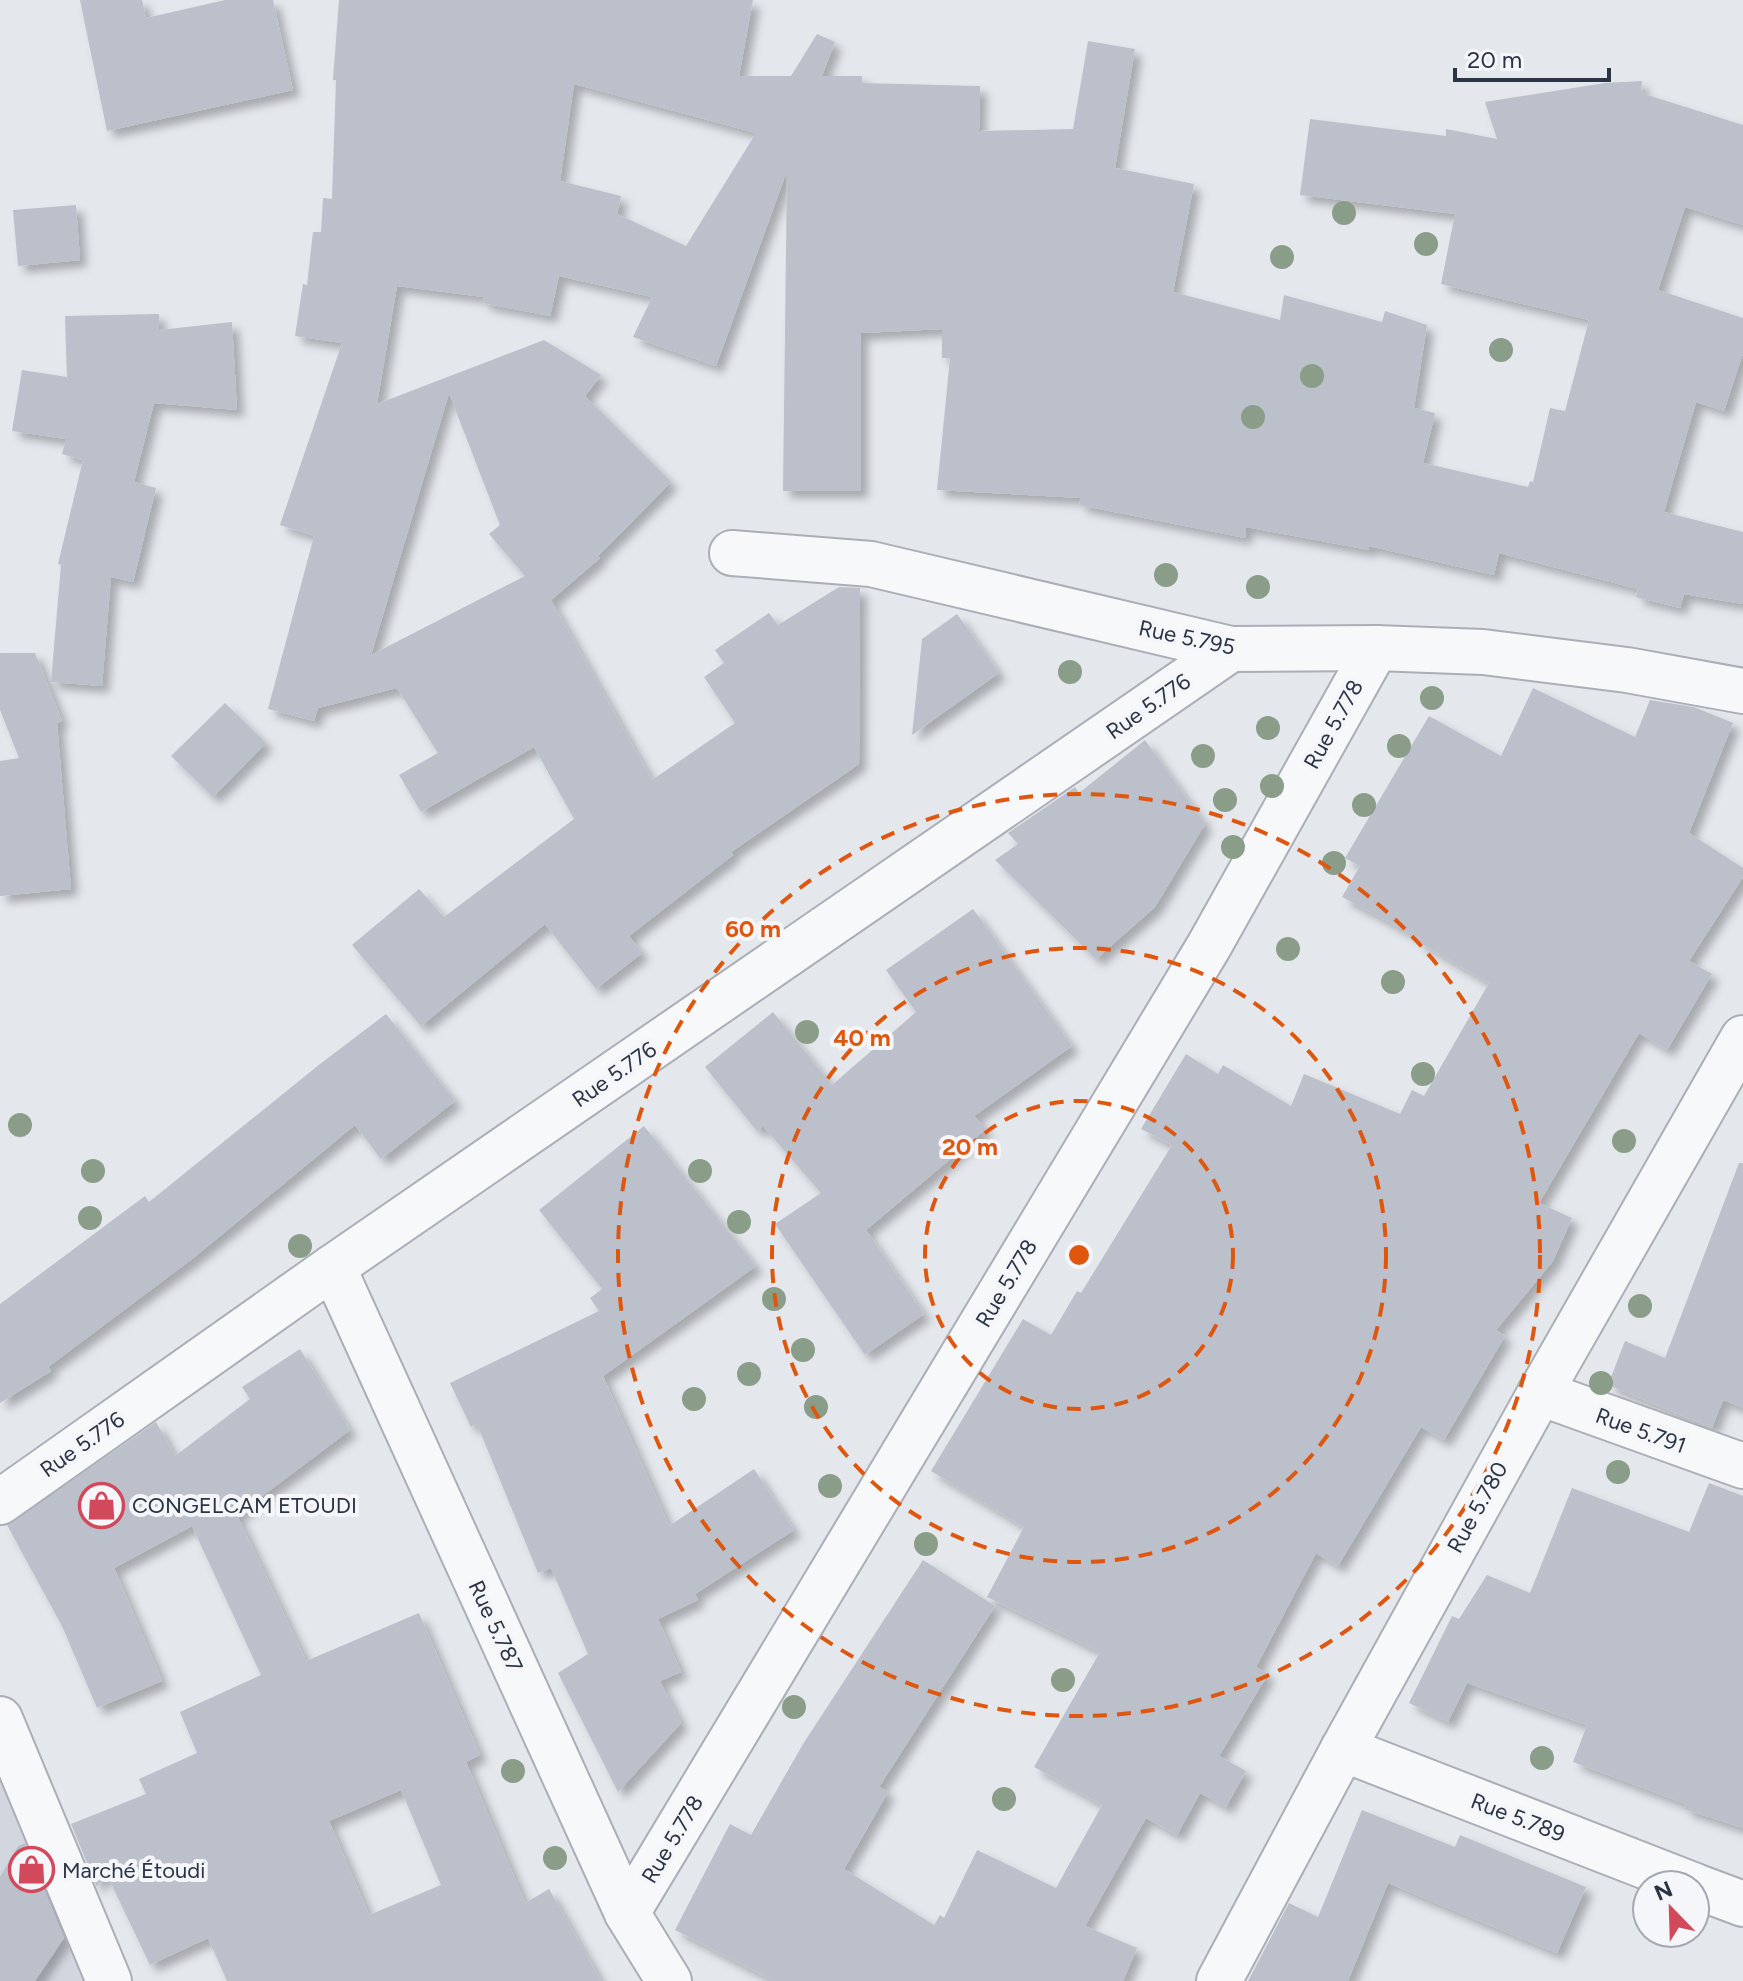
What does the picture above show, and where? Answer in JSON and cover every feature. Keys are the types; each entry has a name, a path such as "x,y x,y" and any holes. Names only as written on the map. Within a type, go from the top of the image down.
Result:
{"street":[{"name":"Rue 5.795","path":"732,553 871,564 1231,649 1376,648 1483,652 1627,670 1743,691"},
{"name":"Rue 5.778","path":"627,1913 1209,946 1376,648"},
{"name":"Rue 5.776","path":"0,1502 333,1267 1231,649"},
{"name":"Rue 5.780","path":"1219,1981 1540,1393 1741,1047"},
{"name":"Rue 5.787","path":"333,1267 627,1913 669,1981"},
{"name":"Rue 5.791","path":"1540,1393 1743,1466"},
{"path":"0,1719 109,1981"},
{"name":"Rue 5.789","path":"1343,1749 1653,1869"},
{"name":"Rue 5.789","path":"1711,1892 1743,1904"}],"shaded area":[{"name":"Marché Étoudi","path":"0,1726 111,1981 0,1981"}],"building":[{"path":"80,0 142,0 146,18 225,0 273,0 293,90 107,131"},
{"path":"339,0 753,0 739,76 791,76 817,34 835,42 822,76 862,76 862,83 980,86 979,131 1073,129 1088,41 1135,49 1115,168 1194,184 1173,292 1280,320 1284,295 1382,322 1385,311 1427,325 1414,408 1435,413 1423,463 1528,487 1530,481 1533,482 1550,408 1565,411 1589,320 1441,284 1455,214 1300,195 1310,119 1446,136 1446,129 1497,139 1485,102 1605,83 1642,81 1641,93 1743,125 1743,225 1685,207 1658,290 1743,318 1743,353 1724,411 1696,402 1664,512 1743,532 1743,604 1684,594 1680,608 1636,597 1638,589 1499,553 1494,575 1369,546 1369,550 1246,527 1245,538 1079,505 1081,498 937,490 950,358 942,358 942,329 861,333 861,491 783,491 787,171 716,366 633,337 652,297 559,276 550,316 483,303 484,297 397,286 377,404 544,340 601,375 585,396 671,482 598,556 600,558 551,600 652,780 735,723 704,677 724,663 715,650 769,613 778,625 839,587 860,588 859,764 731,852 733,855 629,936 642,953 596,989 545,924 421,1026 352,945 419,889 444,917 574,819 534,747 421,812 399,775 438,753 397,688 318,708 314,721 268,709 314,536 280,525 342,343 295,336 303,284 307,285 313,232 321,232 323,198 332,199 336,80 333,80","holes":["574,84 756,133 686,246 617,214 621,196 560,181","449,393 500,525 489,534 525,576 371,655"]},
{"path":"76,205 80,260 18,266 13,210"},
{"path":"159,314 159,330 232,322 237,410 154,403 134,482 156,488 133,582 111,577 102,686 51,682 61,565 58,564 83,460 62,454 66,439 12,431 22,370 67,377 65,316"},
{"path":"957,614 999,673 912,735 922,639"},
{"path":"0,653 35,653 62,721 57,723 71,889 0,896 0,761 19,758 0,710"},
{"path":"1533,688 1635,737 1650,700 1694,707 1733,723 1689,833 1743,868 1743,877 1689,961 1712,974 1667,1050 1639,1033 1539,1203 1572,1218 1553,1261 1496,1330 1505,1336 1444,1440 1421,1427 1338,1566 1316,1553 1256,1667 1268,1674 1219,1756 1246,1771 1226,1807 1200,1793 1177,1835 1146,1818 1085,1926 1137,1948 1123,1981 774,1981 675,1930 730,1824 751,1835 803,1744 923,1560 995,1606 879,1787 888,1792 844,1869 934,1925 940,1915 944,1918 977,1850 1056,1888 1102,1805 1034,1767 1100,1652 987,1597 1024,1527 931,1471 1023,1319 1051,1335 1077,1291 1081,1293 1172,1145 1141,1129 1186,1054 1218,1074 1223,1065 1291,1106 1304,1074 1400,1114 1412,1090 1424,1096 1489,983 1417,941 1419,938 1342,897 1360,866 1345,858 1429,716 1501,756"},
{"path":"225,703 266,743 213,797 171,756"},
{"path":"1145,740 1205,824 1155,907 1096,959 995,860 1018,844 1008,833 1075,787 1079,793"},
{"path":"973,909 1072,1046 974,1116 986,1129 866,1230 924,1314 865,1355 775,1224 821,1193 763,1126 757,1131 705,1067 773,1012 832,1085 916,1012 886,970"},
{"path":"386,1014 455,1101 381,1159 355,1125 192,1259 48,1367 51,1371 0,1403 0,1304 145,1196 149,1202"},
{"path":"644,1126 756,1266 603,1376 669,1526 754,1469 794,1530 695,1594 698,1600 658,1619 681,1672 660,1681 681,1723 618,1792 558,1673 588,1654 551,1568 538,1573 477,1424 471,1427 450,1383 599,1311 590,1298 602,1289 539,1210"},
{"path":"1739,1163 1743,1163 1743,1408 1723,1400 1712,1428 1608,1385 1625,1341 1665,1358"},
{"path":"300,1349 350,1430 237,1515 306,1661 419,1613 480,1755 466,1762 525,1903 549,1889 601,1981 227,1981 208,1938 150,1965 106,1873 97,1887 71,1824 146,1794 139,1779 197,1753 180,1712 261,1675 192,1526 114,1568 162,1681 97,1708 62,1626 7,1525 156,1422 175,1456 250,1399 242,1387","holes":["401,1790 441,1885 369,1915 329,1821"]},
{"path":"1709,1483 1743,1496 1743,1828 1684,1809 1686,1804 1573,1762 1587,1725 1467,1683 1448,1722 1409,1703 1452,1616 1459,1619 1487,1575 1530,1593 1572,1488 1689,1532"},
{"path":"1362,1810 1455,1847 1460,1835 1586,1887 1557,1953 1388,1883 1348,1981 1248,1981 1289,1903 1318,1917"},
{"path":"25,1843 64,1938 35,1981 0,1981 0,1877 18,1846"}],"place":[{"name":"CONGELCAM ETOUDI","path":"101,1505"},
{"name":"Marché Étoudi","path":"31,1870"}]}
